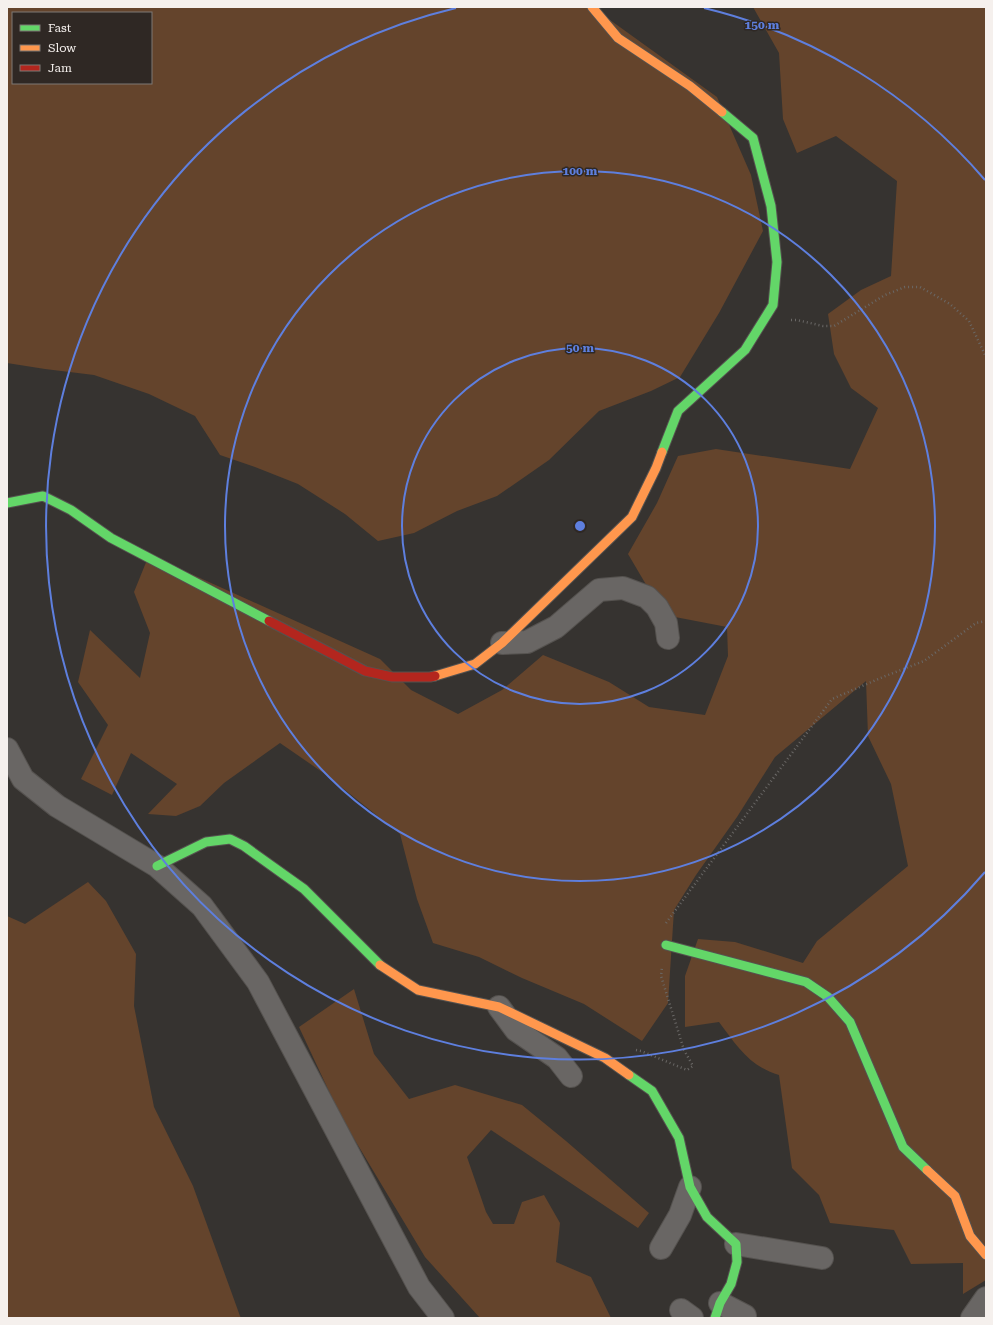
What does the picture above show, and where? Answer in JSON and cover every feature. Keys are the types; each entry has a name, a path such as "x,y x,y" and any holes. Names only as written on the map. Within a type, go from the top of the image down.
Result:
{"street":[{"path":"7,503 43,496 71,510 111,538 365,671 392,677 430,677 475,664 502,644 632,517 656,468 678,411 745,350 773,305 777,262 771,206 753,138 690,86 618,38 592,7"},
{"path":"502,644 527,642 556,627 599,590 623,588 647,597 657,608 666,623 668,638"},
{"path":"7,749 23,779 57,806 158,866 202,906 258,982 419,1287 443,1318"},
{"path":"158,866 206,842 230,839 244,846 304,889 379,964 418,990 499,1007 605,1058 652,1091 679,1138 690,1187 707,1217 736,1244 822,1258"},
{"path":"666,945 806,982 828,997 850,1022 903,1147 955,1196 970,1236 986,1255"},
{"path":"499,1007 516,1030 557,1058 571,1076"},
{"path":"661,1248 680,1216 690,1187"},
{"path":"736,1244 737,1262 732,1284 718,1310 745,1316"},
{"path":"972,1318 986,1298"}],"path":[{"path":"762,321 797,320 823,326 834,326 885,295 905,287 920,288 950,304 969,321 986,357"},
{"path":"605,1058 620,1050 642,1051 686,1070 693,1066 684,1050 661,976 666,945 665,923 832,700 883,677 924,661 976,623 986,621"}],"shaded area":[{"path":"7,7 592,7 717,97 751,175 763,231 719,313 680,377 651,391 599,411 549,460 497,496 457,511 414,533 378,541 345,514 298,484 220,455 195,416 149,394 94,375 7,363"},
{"path":"753,7 986,7 986,1280 963,1294 963,1263 911,1264 894,1230 830,1223 819,1195 792,1168 779,1075 760,1066 744,1054 719,1022 685,1027 685,976 698,939 735,942 803,963 817,941 908,866 891,784 868,736 866,681 775,757 737,817 696,875 674,910 668,1003 642,1041 584,1004 522,978 479,957 433,943 417,899 400,834 325,774 280,743 224,783 200,806 176,816 148,814 177,784 131,753 112,795 81,779 108,725 78,682 90,630 140,678 150,633 134,592 149,555 380,659 411,690 458,714 502,690 543,655 609,682 649,707 705,715 728,656 727,627 675,617 651,593 628,554 657,503 678,456 716,449 850,469 878,408 851,388 834,354 828,314 861,290 891,276 897,181 836,136 797,153 783,119 779,53"},
{"path":"88,882 106,901 136,954 134,1006 154,1107 193,1186 241,1318 7,1318 7,916 25,924"},
{"path":"354,989 374,1054 409,1099 455,1085 522,1105 649,1213 638,1228 491,1130 467,1157 486,1212 493,1224 514,1224 522,1202 544,1195 560,1223 556,1262 591,1277 611,1318 480,1318 425,1257 341,1117 299,1027"}],"traffic: fast":[{"path":"662,452 678,411 745,350 773,305 777,262 771,206 753,138 722,112"},
{"path":"7,503 43,496 71,510 111,538 269,621"},
{"path":"157,866 206,842 230,839 244,846 304,889 380,965"},
{"path":"666,945 806,982 828,997 850,1022 903,1147 927,1170"},
{"path":"629,1075 652,1091 679,1138 690,1187 707,1217 736,1244 737,1262 731,1284 720,1303 715,1318"}],"traffic: slow":[{"path":"592,7 618,38 690,86 722,112"},
{"path":"435,676 475,664 502,643 632,517 656,468 662,452"},
{"path":"380,965 418,990 499,1007 605,1058 629,1075"},
{"path":"927,1170 955,1196 970,1236 986,1255"}],"traffic: jam":[{"path":"269,621 365,671 392,677 435,676"}]}
